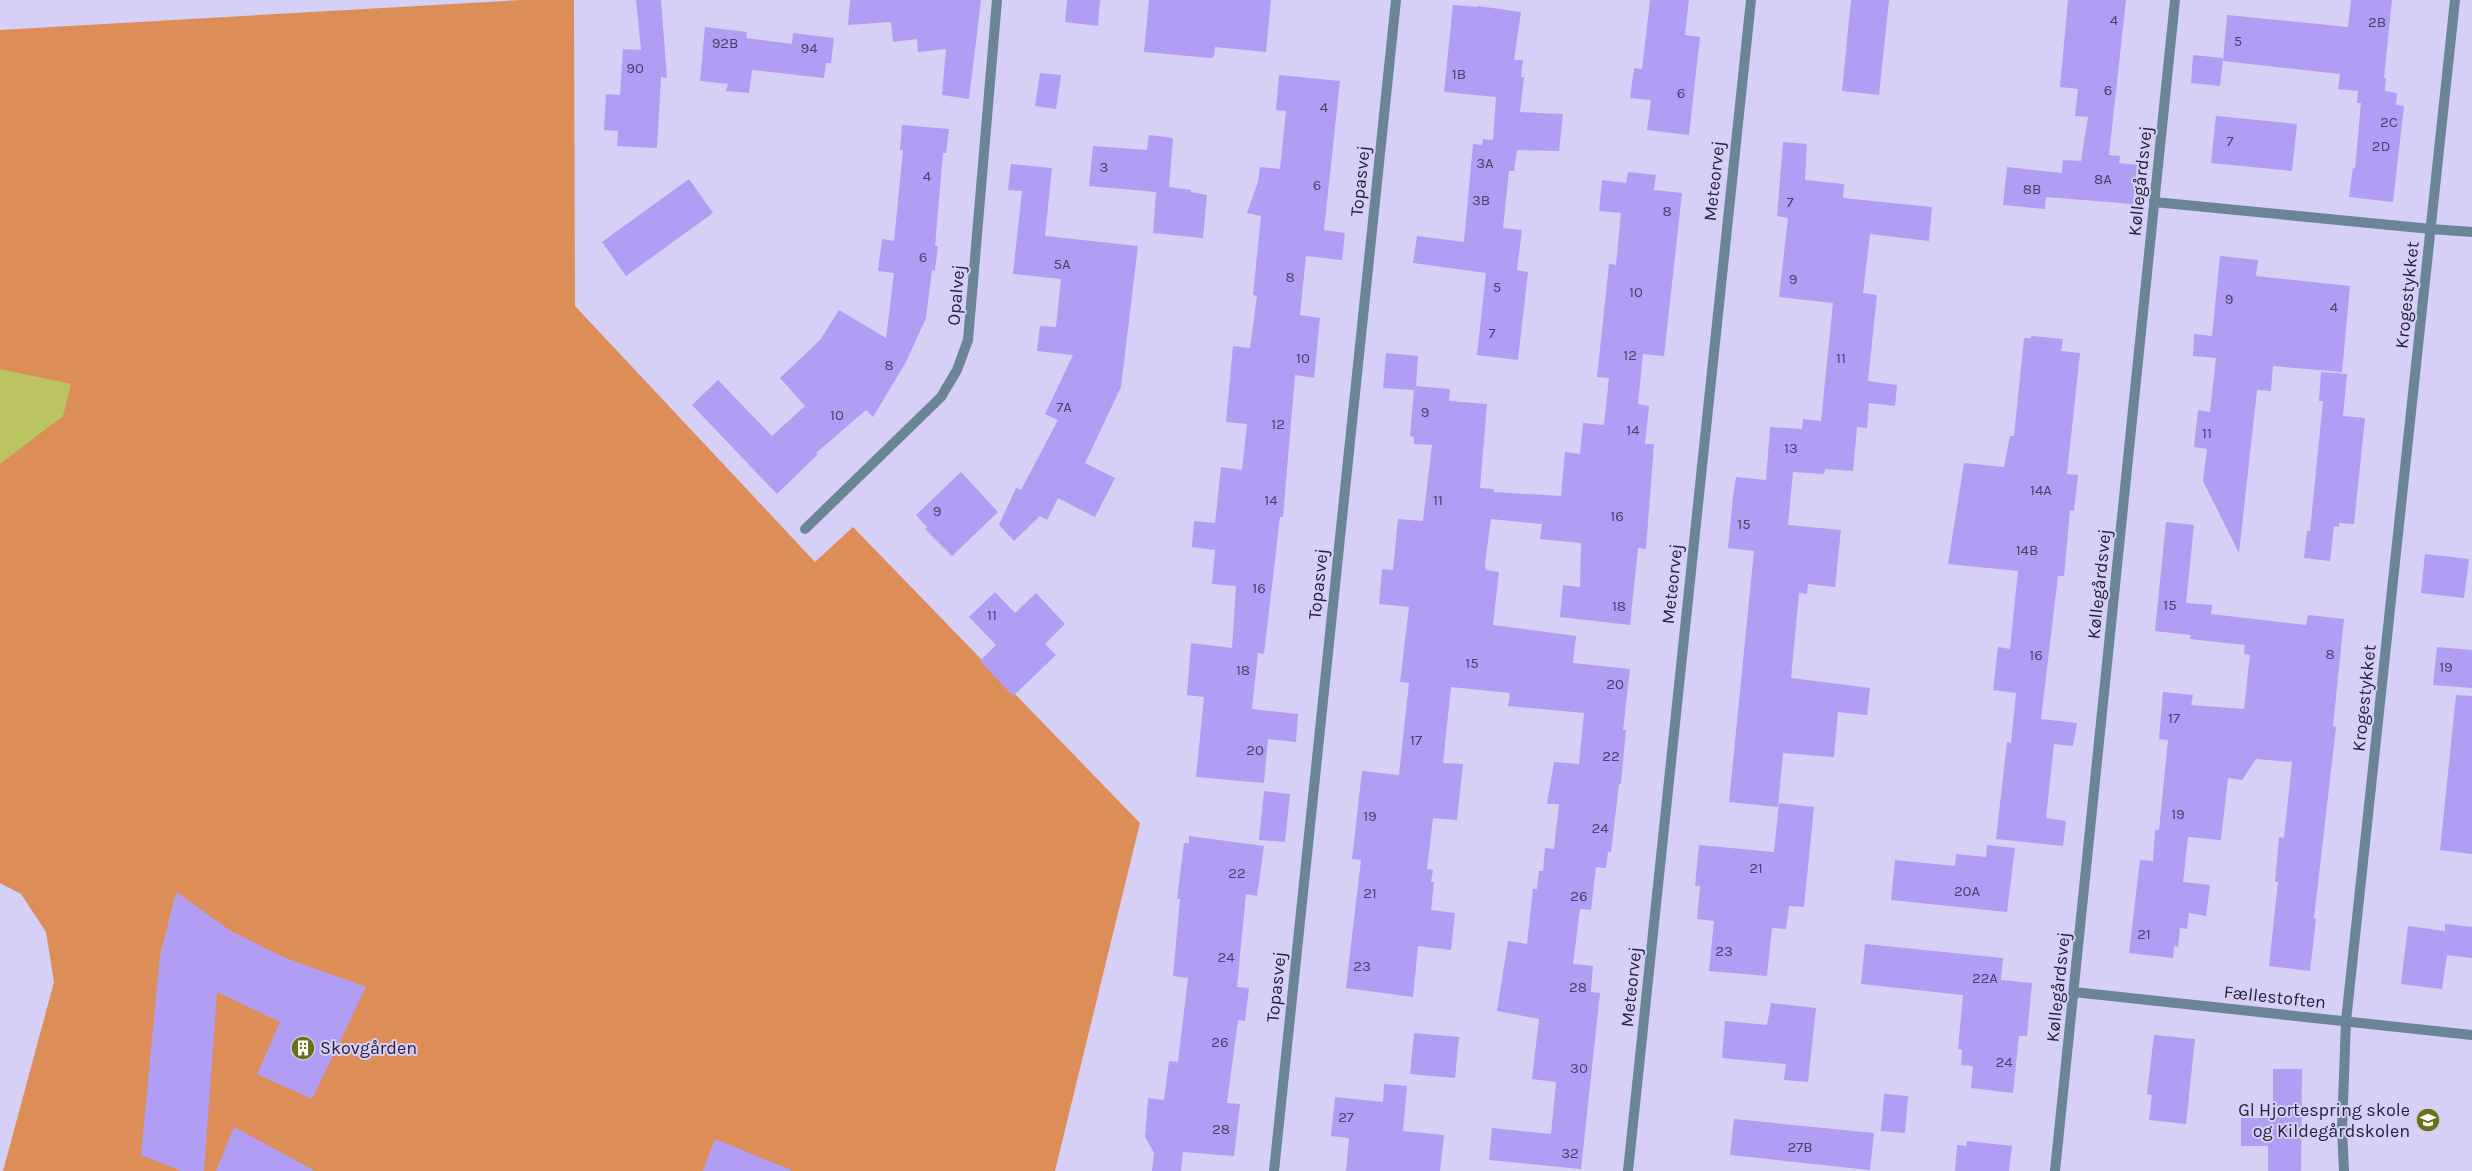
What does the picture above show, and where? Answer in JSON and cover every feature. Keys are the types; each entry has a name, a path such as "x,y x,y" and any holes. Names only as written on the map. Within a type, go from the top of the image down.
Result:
{"street":[{"name":"Opalvej","path":"805,529 941,397 957,370 968,340 997,0"},
{"name":"Topasvej","path":"1274,1171 1396,0"},
{"name":"Meteorvej","path":"1628,1171 1751,0"},
{"name":"Køllegårdsvej","path":"2056,1171 2175,0"},
{"name":"Krogestykket","path":"2344,1171 2342,1130 2346,1021 2455,0"},
{"path":"2154,202 2431,229"},
{"name":"Krogestykket","path":"2431,229 2472,232"},
{"name":"Fællestoften","path":"2074,992 2472,1035"}],"shaded area":[{"path":"521,0 574,0 575,306 815,562 853,527 1140,823 1055,1171 3,1171 54,982 46,932 21,894 0,883 0,30"},
{"path":"0,369 71,384 63,416 0,464"}],"building":[{"path":"636,0 661,0 667,78 661,77 657,148 617,146 618,131 604,130 606,94 620,95 623,49 641,50"},
{"path":"850,0 981,0 969,99 942,95 946,49 918,52 917,39 893,42 891,22 848,25"},
{"path":"1067,0 1100,0 1098,26 1065,22"},
{"path":"1149,0 1271,0 1266,52 1215,47 1214,56 1211,58 1144,52"},
{"path":"1650,0 1689,0 1685,35 1700,37 1689,135 1647,130 1651,100 1630,98 1634,68 1642,69"},
{"path":"1851,0 1889,0 1879,95 1842,91"},
{"path":"2068,0 2126,0 2109,155 2120,156 2119,163 2137,165 2133,204 2046,197 2045,209 2003,205 2007,167 2062,173 2063,160 2081,161 2088,117 2075,116 2078,89 2060,87"},
{"path":"2351,0 2392,0 2384,78 2386,78 2385,91 2397,93 2396,105 2404,106 2393,202 2349,197 2353,168 2355,169 2361,103 2357,103 2358,91 2338,89 2340,74 2223,61 2227,15 2348,27"},
{"path":"1453,5 1478,6 1521,12 1514,60 1523,60 1521,77 1524,77 1520,112 1563,114 1559,151 1517,150 1514,171 1509,171 1503,228 1522,230 1517,270 1528,272 1518,360 1477,355 1486,273 1413,263 1417,236 1464,242 1473,144 1482,145 1483,139 1493,140 1496,97 1444,92"},
{"path":"705,27 747,32 746,38 792,44 793,33 834,38 831,63 826,63 824,78 752,70 749,93 726,91 728,84 700,81"},
{"path":"2193,55 2223,58 2220,86 2191,83"},
{"path":"1040,73 1061,75 1056,109 1035,106"},
{"path":"1279,75 1340,81 1324,230 1345,233 1342,260 1306,256 1300,315 1320,318 1314,378 1295,375 1283,517 1280,517 1264,654 1258,653 1252,709 1298,714 1296,742 1268,739 1264,783 1196,777 1204,697 1187,695 1191,643 1232,648 1236,586 1212,584 1215,550 1192,547 1194,521 1215,523 1221,467 1242,470 1247,424 1226,422 1233,346 1250,348 1257,296 1253,295 1261,216 1247,213 1258,182 1260,167 1280,169 1286,111 1276,110"},
{"path":"2216,116 2297,124 2292,171 2211,163"},
{"path":"902,125 949,129 946,153 943,153 935,246 938,246 935,271 932,270 926,318 906,362 873,417 866,410 816,453 818,454 777,494 692,405 718,380 772,436 805,406 780,378 820,340 839,310 886,338 894,273 878,271 882,239 894,241 903,150 900,150"},
{"path":"1149,135 1173,138 1169,187 1191,190 1191,192 1207,195 1203,238 1153,233 1156,192 1089,186 1093,146 1147,150"},
{"path":"1783,142 1807,144 1805,180 1844,184 1843,198 1932,207 1929,241 1870,234 1863,293 1877,295 1868,381 1897,385 1895,406 1869,403 1867,428 1857,427 1853,471 1825,469 1824,474 1793,472 1788,525 1841,530 1835,587 1808,584 1807,594 1799,593 1791,678 1870,688 1867,715 1838,712 1834,757 1783,753 1778,807 1729,802 1754,551 1728,548 1736,477 1766,480 1770,427 1802,429 1803,419 1821,421 1833,303 1779,297 1788,218 1777,216"},
{"path":"1011,164 1052,168 1045,236 1138,246 1121,387 1085,463 1115,478 1095,517 1058,498 1047,520 1040,516 1014,541 999,525 1016,488 1021,490 1058,420 1045,414 1073,355 1037,351 1040,326 1056,327 1061,279 1013,274 1022,191 1008,190"},
{"path":"1628,172 1656,175 1654,190 1682,193 1664,356 1643,354 1638,404 1649,406 1645,444 1654,444 1646,549 1638,548 1630,625 1560,617 1563,585 1580,587 1581,543 1540,539 1542,524 1491,519 1485,563 1486,570 1499,572 1493,625 1576,636 1573,663 1630,669 1623,730 1626,730 1621,784 1619,784 1611,852 1608,852 1606,868 1596,867 1591,910 1580,909 1573,964 1593,966 1591,992 1600,993 1581,1169 1489,1160 1492,1128 1551,1134 1556,1082 1532,1079 1539,1019 1497,1011 1508,941 1527,944 1533,889 1537,889 1539,871 1543,871 1545,848 1554,849 1559,804 1547,804 1554,762 1579,764 1584,713 1508,706 1510,693 1451,687 1443,763 1463,764 1457,820 1433,818 1427,869 1433,870 1431,882 1434,882 1431,910 1455,913 1451,950 1418,946 1413,997 1346,988 1361,860 1352,859 1362,771 1399,775 1409,683 1400,682 1409,607 1379,604 1382,569 1393,570 1398,519 1423,521 1432,445 1414,444 1414,437 1410,436 1414,390 1383,388 1386,353 1418,356 1416,386 1450,389 1449,401 1487,404 1480,488 1494,489 1494,492 1561,496 1565,452 1580,454 1583,423 1604,425 1609,378 1597,377 1609,264 1616,265 1621,213 1599,211 1602,180 1626,183"},
{"path":"689,179 713,213 626,276 602,242"},
{"path":"2220,256 2258,260 2256,276 2350,286 2342,372 2273,366 2271,391 2257,390 2239,553 2203,481 2207,449 2194,447 2198,410 2210,412 2216,358 2193,356 2194,334 2212,336"},
{"path":"2031,336 2063,339 2061,351 2080,353 2067,474 2078,475 2074,511 2070,510 2064,576 2058,576 2041,719 2077,723 2073,746 2054,744 2046,818 2066,821 2063,846 1996,839 2007,742 2011,743 2016,693 1993,690 1998,647 2010,649 2018,571 1948,564 1964,463 2004,467 2010,436 2014,436 2024,338 2031,338"},
{"path":"2321,372 2347,374 2343,416 2365,418 2354,524 2339,523 2339,527 2334,526 2330,561 2304,558 2307,531 2310,531 2323,401 2319,401"},
{"path":"961,472 998,512 952,556 925,529 927,527 916,515"},
{"path":"2166,522 2194,525 2186,603 2212,605 2211,614 2306,625 2308,615 2344,619 2333,726 2336,727 2314,918 2316,919 2310,971 2269,966 2278,882 2275,882 2279,837 2284,838 2292,762 2256,759 2242,780 2228,778 2221,840 2188,837 2183,882 2210,885 2206,916 2189,913 2187,929 2180,928 2178,947 2174,946 2173,958 2129,953 2140,860 2153,861 2155,830 2159,830 2168,740 2159,739 2163,692 2193,695 2191,705 2244,709 2250,655 2244,654 2245,645 2190,639 2191,635 2155,631"},
{"path":"2425,554 2469,559 2464,598 2421,593"},
{"path":"995,592 1015,613 1036,593 1065,624 1045,644 1056,655 1013,696 980,661 996,645 969,617"},
{"path":"2437,647 2472,650 2472,688 2433,685"},
{"path":"2456,695 2472,696 2472,854 2440,850"},
{"path":"1264,791 1290,794 1285,842 1259,840"},
{"path":"1779,803 1814,807 1804,907 1789,906 1786,929 1772,928 1767,976 1709,971 1714,921 1697,919 1700,886 1695,886 1699,845 1774,852"},
{"path":"1189,836 1264,846 1257,896 1246,894 1237,987 1249,988 1245,1021 1238,1020 1227,1103 1240,1104 1234,1156 1183,1152 1181,1171 1152,1171 1154,1153 1145,1137 1148,1098 1164,1100 1169,1061 1178,1062 1188,978 1173,976 1180,899 1177,899 1184,843 1189,843"},
{"path":"1987,845 2015,848 2007,912 1891,900 1895,860 1955,866 1956,854 1986,857"},
{"name":"Skovgården","path":"176,892 231,931 283,957 366,987 312,1099 257,1074 280,1022 217,992 204,1171 181,1171 141,1155 160,955"},
{"path":"2445,924 2472,927 2472,958 2447,955 2442,989 2401,984 2408,926 2445,931"},
{"path":"1865,944 2003,958 2001,980 2032,983 2027,1036 2019,1036 2013,1093 1971,1088 1973,1066 1961,1065 1962,1050 1958,1049 1963,995 1861,984"},
{"path":"1771,1003 1816,1008 1808,1082 1784,1080 1786,1064 1722,1058 1725,1021 1767,1025"},
{"path":"1414,1033 1459,1037 1455,1078 1410,1074"},
{"path":"2154,1035 2195,1039 2186,1124 2149,1120 2152,1095 2147,1094"},
{"path":"2273,1069 2302,1069 2301,1171 2268,1171 2268,1146 2241,1146 2241,1118 2273,1118"},
{"path":"1384,1084 1407,1086 1403,1131 1444,1135 1440,1171 1346,1171 1349,1138 1331,1136 1335,1097 1383,1102"},
{"path":"1884,1094 1908,1096 1905,1133 1881,1131"},
{"path":"1734,1119 1874,1133 1870,1170 1730,1155"},
{"path":"234,1127 315,1171 216,1171"},
{"path":"715,1139 791,1170 791,1171 703,1171"},
{"path":"1967,1141 2012,1146 2009,1171 1955,1171 1957,1145 1966,1146"}],"place":[{"name":"Skovgården","path":"303,1048"},
{"name":"Gl Hjortespring skole og Kildegårdskolen","path":"2428,1120"}]}
